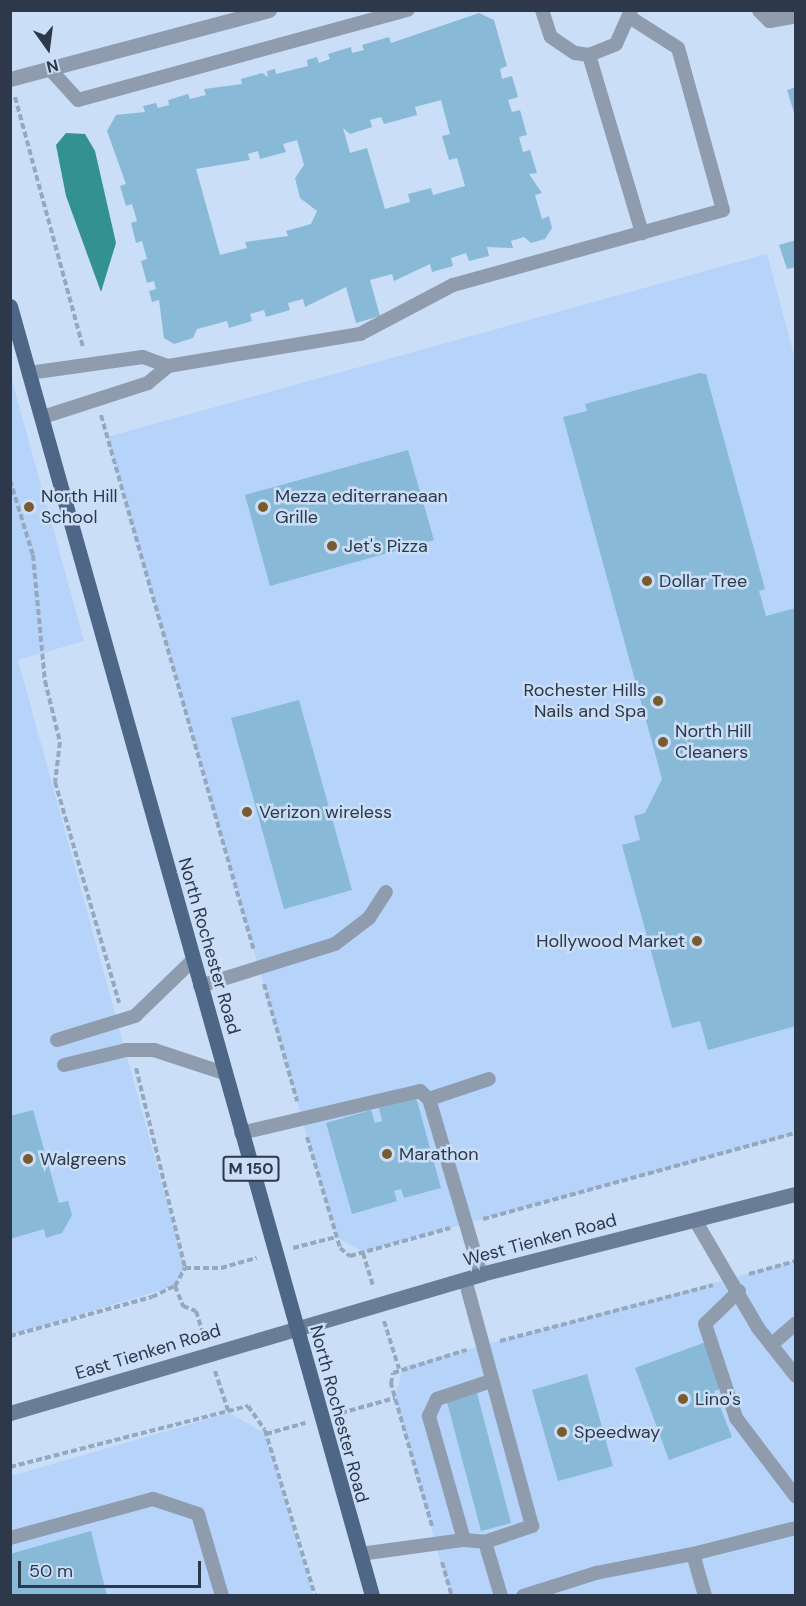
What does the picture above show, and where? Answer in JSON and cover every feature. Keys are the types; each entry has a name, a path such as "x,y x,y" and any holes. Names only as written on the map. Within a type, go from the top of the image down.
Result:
{"main road":[{"name":"North Rochester Road","path":"10,306 372,1596"},
{"name":"West Tienken Road","path":"296,1328 481,1274 795,1194"},
{"name":"East Tienken Road","path":"10,1413 296,1328"}],"street":[{"path":"12,84 49,68 269,10"},
{"path":"759,10 769,20 795,15"}],"lane":[{"path":"49,68 78,100 408,10"},
{"path":"29,373 143,357 168,366 360,334 453,285 723,210 678,48 631,14 616,44 589,55 575,53 551,38 542,10"},
{"path":"589,55 642,233"},
{"path":"42,417 148,383 168,366"},
{"path":"200,986 335,944 369,918 386,892"},
{"path":"57,1040 126,1020 192,960"},
{"path":"64,1065 133,1050 154,1050 224,1072"},
{"path":"429,1099 489,1079"},
{"path":"241,1132 402,1091 420,1091 429,1099 481,1274"},
{"path":"695,1220 771,1345 795,1376"},
{"path":"360,1554 437,1545 464,1539 485,1542 532,1526 481,1346 465,1280"},
{"path":"736,1285 705,1324 736,1418 795,1497"},
{"path":"771,1345 795,1323"},
{"path":"464,1539 429,1416 436,1399 491,1381"},
{"path":"10,1538 153,1499 198,1514 222,1596"},
{"path":"522,1596 596,1573 693,1554 795,1528"},
{"path":"485,1542 501,1596"},
{"path":"693,1554 705,1596"}],"path":[{"path":"12,84 88,364"},
{"path":"97,399 340,1248 350,1256 795,1133"},
{"path":"10,480 33,555 45,681 60,742 55,782 110,983 126,1020"},
{"path":"10,1336 152,1297 175,1286 185,1268 133,1050"},
{"path":"452,1596 391,1384 393,1373 481,1346 736,1285 795,1261"},
{"path":"185,1268 221,1268"},
{"path":"10,1467 248,1406 265,1430 315,1596"}],"shaded area":[{"path":"66,133 85,134 95,151 116,243 101,292 66,196 56,145"},
{"path":"767,254 796,363 795,1134 363,1252 336,1237 107,437"},
{"path":"10,373 84,641 18,660 185,1268 175,1286 11,1335"},
{"path":"795,1261 795,1595 450,1595 395,1398 403,1367"},
{"path":"229,1413 266,1434 313,1595 11,1596 11,1476"}],"building":[{"path":"479,13 494,20 507,66 500,69 502,79 512,76 518,97 508,100 512,112 520,110 527,135 519,137 523,152 530,150 537,173 529,174 542,193 535,195 542,219 549,216 552,228 545,239 531,243 524,237 511,241 513,248 487,247 489,256 469,261 466,253 451,258 453,266 432,272 430,264 394,281 392,274 370,280 380,316 356,323 346,287 305,307 303,299 288,303 290,310 266,317 264,310 250,314 252,321 229,328 227,321 197,329 193,338 174,344 164,338 159,300 152,302 149,291 156,289 154,281 147,283 141,261 147,259 142,241 136,243 131,223 137,221 132,204 126,206 120,186 126,184 107,131 116,115 145,112 143,106 156,103 158,108 169,105 168,100 188,94 190,99 206,95 204,89 242,84 241,79 262,73 268,77 267,71 275,69 276,74 308,66 307,60 317,57 319,63 330,59 328,54 351,47 352,53 364,50 362,45 389,37 391,43","holes":["441,100 450,134 442,136 449,160 457,158 465,186 433,195 431,188 408,194 410,202 385,209 367,148 350,153 343,128 350,134 372,127 370,120 381,117 384,124 417,115 415,107","297,140 304,165 295,178 300,198 317,211 311,224 286,231 288,236 245,242 247,248 220,255 196,169 250,160 248,154 258,151 260,159 286,152 283,144"]},
{"path":"796,87 796,116 795,116 787,90"},
{"path":"796,240 796,267 787,269 779,245"},
{"path":"700,373 706,374 765,589 759,591 766,616 796,608 796,1026 708,1050 700,1021 672,1028 622,845 640,840 634,816 645,813 662,779 563,417 587,411 585,404"},
{"path":"408,450 434,540 270,586 245,495"},
{"path":"299,700 352,890 284,909 231,718"},
{"path":"416,1097 441,1188 404,1198 401,1189 394,1191 397,1201 352,1214 326,1123 371,1110 375,1123 382,1121 379,1108"},
{"name":"Walgreens","path":"33,1110 59,1203 68,1201 72,1215 62,1233 46,1238 44,1229 10,1239 10,1116"},
{"path":"706,1342 723,1388 714,1391 732,1437 669,1460 635,1368"},
{"path":"587,1374 613,1466 558,1481 532,1390"},
{"path":"477,1393 511,1523 481,1531 447,1402"},
{"path":"91,1531 107,1596 10,1596 10,1554"}],"place":[{"name":"North Hill School","path":"29,507"},
{"name":"Mezza editerraneaan Grille","path":"263,507"},
{"name":"Jet's Pizza","path":"332,546"},
{"name":"Dollar Tree","path":"647,581"},
{"name":"Rochester Hills Nails and Spa","path":"658,701"},
{"name":"North Hill Cleaners","path":"663,742"},
{"name":"Verizon wireless","path":"247,812"},
{"name":"Hollywood Market","path":"697,941"},
{"name":"Marathon","path":"387,1154"},
{"name":"Walgreens","path":"28,1159"},
{"name":"Lino's","path":"683,1399"},
{"name":"Speedway","path":"562,1432"}]}
